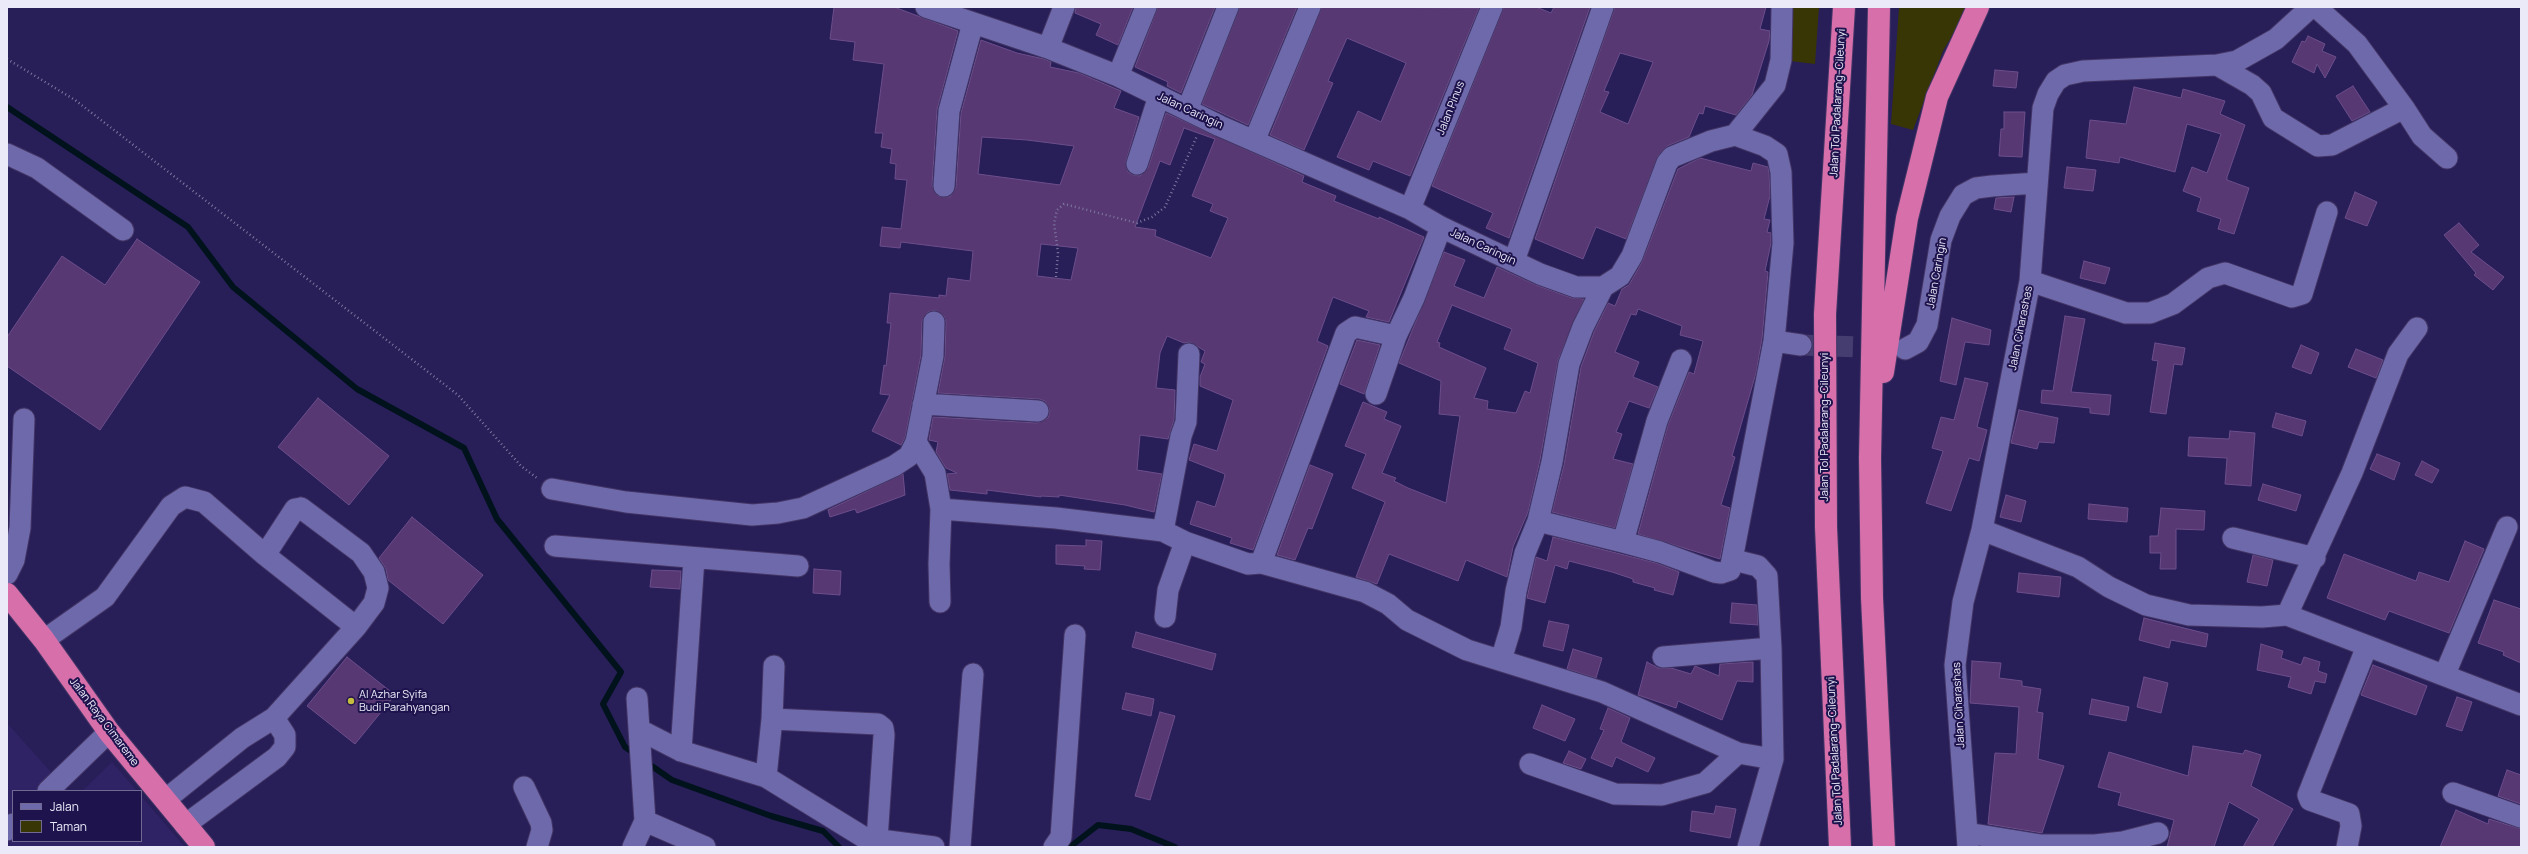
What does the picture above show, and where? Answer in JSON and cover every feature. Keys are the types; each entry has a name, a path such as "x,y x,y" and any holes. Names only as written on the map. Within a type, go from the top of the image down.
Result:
{"highway":[{"name":"Jalan Tol Padalarang–Cileunyi","path":"1840,847 1826,527 1825,314 1844,7"},
{"path":"1879,7 1870,458 1872,598 1884,847"},
{"path":"1870,458 1907,218 1937,97 1978,7"},
{"name":"Jalan Raya Cimareme","path":"7,594 44,640 109,732 204,847"}],"street":[{"name":"Jalan Caringin","path":"926,7 1048,48 1118,76 1196,113 1410,209 1441,227 1564,283 1576,287 1603,287"},
{"path":"1048,48 1064,7"},
{"path":"1118,76 1146,7"},
{"path":"1196,113 1228,7"},
{"path":"1255,139 1310,7"},
{"name":"Jalan Pinus","path":"1410,209 1492,7"},
{"path":"1514,261 1603,7"},
{"path":"1735,136 1775,85 1781,60 1782,7"},
{"name":"Jalan Ciharashas","path":"1967,840 1955,666 1963,602 1982,530 2030,281 2043,108 2056,81 2066,75 2083,71 2217,65 2237,61 2276,39 2311,7"},
{"path":"2316,7 2357,44 2404,108 2422,136 2447,158"},
{"path":"944,186 949,111 973,23"},
{"path":"2217,65 2252,85 2261,94 2273,118 2318,146 2332,145 2404,108"},
{"path":"1137,164 1159,96"},
{"path":"1500,660 1511,627 1516,591 1525,553 1538,521 1563,408 1569,364 1583,327 1603,287 1620,276 1632,256 1667,163 1672,157 1711,141 1735,136 1765,146 1777,154 1781,172 1783,243 1774,341 1734,560 1730,570 1721,573 1623,542 1538,521"},
{"path":"7,154 37,168 123,230"},
{"name":"Jalan Caringin","path":"1905,349 1918,342 1927,325 1941,240 1950,216 1963,195 1984,187 2037,183"},
{"path":"2030,281 2126,313 2150,313 2173,304 2208,278 2225,273 2292,297 2302,294 2327,212"},
{"path":"1376,394 1396,336 1414,298 1441,227"},
{"path":"552,490 626,502 752,515 778,513 803,508 894,466 909,456 916,442 933,356 934,322"},
{"path":"1261,563 1346,333 1355,327 1396,336"},
{"path":"2287,615 2315,558 2352,473 2389,375 2405,342 2417,328"},
{"path":"1774,341 1801,345"},
{"path":"1163,531 1181,436 1186,422 1189,354"},
{"path":"1623,542 1657,420 1681,360"},
{"path":"923,404 1038,411"},
{"path":"7,574 14,560 20,528 24,419"},
{"path":"916,442 934,473 941,509 938,564 940,602"},
{"path":"44,640 105,597 172,506 185,497 204,502 265,555 356,627"},
{"path":"165,800 242,738 274,718 356,627 374,603 378,588 374,572 361,553 301,508 295,509 265,555"},
{"path":"941,509 1056,518 1163,531 1185,542 1248,564 1261,563 1365,592 1388,604 1407,620 1429,633 1467,650 1602,692 1738,753 1774,759"},
{"path":"2445,674 2507,527"},
{"path":"1982,530 2078,567 2109,587 2146,605 2189,615 2262,617 2287,615 2445,674 2521,705"},
{"path":"2233,538 2315,558"},
{"path":"1165,617 1168,590 1185,542"},
{"path":"555,546 798,566"},
{"path":"681,751 694,558"},
{"path":"1734,560 1758,566 1767,576 1771,648 1774,759 1748,847"},
{"path":"1054,847 1061,837 1075,635"},
{"path":"2347,847 2352,826 2349,814 2310,800 2308,795 2367,646"},
{"path":"1663,657 1771,648"},
{"path":"766,777 772,718 774,666"},
{"path":"960,847 972,674"},
{"path":"633,847 645,821 636,698"},
{"path":"185,825 277,756 286,747 285,735 274,718"},
{"path":"772,718 869,722 878,724 883,728 883,758 877,840"},
{"path":"49,790 109,732"},
{"path":"640,738 766,777 865,838 934,847"},
{"path":"1530,764 1615,794 1662,795 1705,784 1738,753"},
{"path":"524,786 541,823 542,830 538,847"},
{"path":"2453,793 2521,817"},
{"path":"645,821 705,847"},
{"path":"1967,840 2041,845 2080,845 2123,842 2158,833"}],"path":[{"path":"7,59 75,100 458,395 521,466 552,490"},
{"path":"1056,277 1058,253 1054,223 1057,210 1064,204 1136,223 1152,217 1165,207 1196,113"}],"shaded area":[{"path":"7,723 67,790 12,790 12,842 142,842 142,797 185,847 7,847"},
{"path":"112,762 136,790 83,790"}],"green space":[{"path":"1788,7 1819,7 1815,64 1790,61"},
{"path":"1899,7 1969,7 1943,51 1913,130 1891,124"}],"building":[{"path":"834,7 894,7 958,31 937,110 932,185 938,196 950,197 956,187 961,113 981,40 1017,53 1044,59 1051,62 1050,67 1079,73 1121,91 1114,108 1139,117 1126,161 1128,172 1133,175 1140,176 1148,168 1166,113 1304,176 1302,182 1336,196 1334,201 1379,219 1379,217 1424,237 1389,322 1366,317 1369,311 1333,297 1317,341 1328,346 1253,550 1230,543 1232,538 1190,524 1197,501 1215,507 1225,474 1189,460 1194,444 1217,451 1233,400 1200,386 1200,377 1205,364 1201,362 1205,351 1190,342 1184,343 1167,336 1160,353 1156,388 1175,390 1174,420 1168,439 1140,435 1137,470 1162,474 1154,512 1125,505 1059,495 1059,497 1041,497 987,490 987,494 950,490 947,474 957,473 946,468 936,452 938,442 929,440 933,417 1037,423 1048,418 1050,411 1045,401 1039,399 938,393 945,356 946,322 944,316 935,310 928,312 922,321 921,355 905,438 901,445 872,431 890,395 880,394 884,365 886,366 891,323 887,323 890,293 939,298 939,295 946,296 948,278 970,281 973,251 901,242 900,248 880,246 882,227 901,229 907,180 895,179 896,164 890,163 892,149 881,147 883,133 875,133 884,64 853,60 855,42 830,39","holes":["1184,128 1215,139 1192,196 1213,204 1210,211 1228,218 1211,258 1155,236 1156,230 1135,227 1160,161 1170,165","982,137 1027,140 1074,146 1060,185 978,174","1041,244 1078,248 1071,280 1037,276"]},
{"path":"1076,7 1133,7 1118,45 1096,35 1101,24 1075,13"},
{"path":"1158,7 1215,7 1181,93 1167,86 1168,82 1135,67"},
{"path":"1240,7 1297,7 1248,125 1202,104"},
{"path":"1322,7 1479,8 1410,176 1373,161 1369,170 1337,157 1358,111 1381,122 1406,63 1347,38 1328,81 1333,83 1304,150 1270,135"},
{"path":"1504,7 1536,7 1551,13 1554,7 1590,7 1509,238 1486,228 1493,213 1432,186"},
{"path":"1615,7 1766,7 1760,29 1770,31 1769,41 1752,95 1736,115 1705,106 1703,114 1699,113 1689,137 1667,146 1658,156 1626,239 1596,227 1583,259 1535,239","holes":["1620,53 1653,62 1628,124 1600,112 1609,92 1604,91"]},
{"path":"2308,36 2325,44 2322,51 2336,57 2325,78 2317,64 2314,73 2292,62 2302,41 2305,42"},
{"path":"1995,70 2018,72 2016,88 1993,86"},
{"path":"2353,86 2370,112 2352,121 2336,96"},
{"path":"2134,87 2181,98 2183,89 2225,101 2220,114 2245,125 2227,177 2227,180 2249,188 2234,234 2218,229 2221,219 2197,211 2201,198 2183,191 2192,167 2207,173 2221,134 2187,124 2175,172 2120,157 2119,163 2086,158 2090,120 2126,124"},
{"path":"2004,112 2025,112 2022,157 1999,156 2001,129 2004,129"},
{"path":"1700,158 1751,171 1753,163 1768,167 1769,173 1770,196 1764,219 1770,220 1767,232 1771,233 1771,243 1765,271 1768,272 1762,339 1756,373 1732,456 1735,457 1721,505 1730,508 1720,559 1638,534 1668,425 1689,372 1694,374 1703,341 1680,335 1682,326 1638,309 1636,315 1631,314 1615,352 1639,362 1633,377 1658,387 1649,408 1629,401 1616,432 1622,434 1613,459 1633,464 1615,528 1552,512 1564,465 1581,367 1594,332 1608,303 1615,306 1622,289 1629,285 1642,262 1678,169"},
{"path":"2067,167 2096,170 2093,191 2064,188"},
{"path":"2355,192 2377,202 2367,226 2345,218"},
{"path":"2014,197 2011,212 1994,209 1996,198"},
{"path":"2459,223 2479,245 2471,252 2504,277 2493,290 2474,275 2476,273 2444,235"},
{"path":"137,239 200,282 100,430 7,366 7,337 62,256 105,285"},
{"path":"1444,252 1465,260 1454,286 1484,298 1497,267 1536,285 1572,298 1584,299 1558,360 1540,460 1528,512 1513,547 1507,577 1466,560 1458,581 1389,554 1377,584 1356,577 1385,502 1352,488 1366,454 1345,446 1363,402 1387,412 1384,419 1401,426 1382,473 1396,478 1394,481 1408,488 1446,503 1460,416 1439,414 1441,381 1399,363","holes":["1452,305 1512,329 1504,349 1538,363 1530,393 1525,391 1516,413 1487,409 1488,401 1474,398 1486,368 1439,347 1440,343 1437,342"]},
{"path":"2084,261 2110,268 2105,284 2080,278"},
{"path":"2065,316 2085,319 2071,392 2111,395 2109,415 2090,413 2090,408 2041,403 2042,390 2053,391"},
{"path":"1952,318 1991,330 1989,345 1965,342 1956,385 1940,381"},
{"path":"1357,340 1380,345 1364,394 1340,384"},
{"path":"2155,343 2185,348 2182,365 2174,364 2166,414 2150,412 2158,361 2152,360"},
{"path":"2301,345 2319,353 2311,374 2292,367"},
{"path":"2356,349 2383,360 2376,378 2348,367"},
{"path":"1965,378 1988,383 1977,427 1987,430 1979,461 1969,458 1951,511 1926,503 1943,451 1932,448 1941,417 1954,420"},
{"path":"318,398 389,456 349,505 278,447"},
{"path":"2019,410 2058,418 2054,443 2039,442 2037,449 2011,443"},
{"path":"2276,413 2306,421 2302,436 2272,427"},
{"path":"2230,431 2255,433 2251,486 2225,484 2227,458 2188,456 2189,437 2229,439"},
{"path":"2377,454 2400,463 2394,480 2370,469"},
{"path":"2422,461 2439,470 2432,483 2415,475"},
{"path":"1310,465 1333,474 1312,529 1308,528 1295,560 1277,555"},
{"path":"903,474 905,495 857,513 855,509 830,517 828,510"},
{"path":"2263,484 2301,495 2296,511 2258,500"},
{"path":"2006,495 2026,501 2021,522 2000,517"},
{"path":"2089,504 2128,508 2127,522 2088,519"},
{"path":"2161,508 2205,511 2204,530 2176,529 2176,569 2160,569 2161,553 2150,553 2150,536 2158,536"},
{"path":"412,517 483,575 443,624 388,580 386,569 379,558"},
{"path":"1553,537 1656,563 1679,572 1673,595 1654,590 1655,588 1633,582 1633,579 1612,572 1569,561 1567,569 1555,565 1545,603 1527,598 1536,557 1547,561"},
{"path":"1086,540 1102,541 1100,570 1084,569 1085,566 1056,564 1056,545 1086,546"},
{"path":"2465,541 2484,549 2449,633 2389,611 2385,620 2327,598 2344,554 2416,581 2419,572 2449,582"},
{"path":"2253,555 2273,560 2267,586 2247,582"},
{"path":"814,569 841,571 840,595 813,593"},
{"path":"652,570 681,571 680,589 650,587"},
{"path":"2019,573 2061,577 2059,597 2017,592"},
{"path":"2494,600 2521,609 2521,663 2503,655 2504,652 2478,643"},
{"path":"1732,603 1757,605 1758,625 1730,623"},
{"path":"2144,618 2208,634 2206,647 2171,640 2169,648 2139,640"},
{"path":"1549,621 1569,625 1563,651 1543,646"},
{"path":"1136,632 1216,654 1212,670 1132,647"},
{"path":"2261,644 2283,651 2281,658 2301,665 2304,657 2320,662 2318,671 2327,674 2325,683 2315,681 2311,694 2288,687 2291,677 2257,670"},
{"path":"1573,649 1602,658 1596,678 1567,669"},
{"name":"Al Azhar Syifa Budi Parahyangan","path":"347,657 395,695 355,744 307,706"},
{"path":"1972,661 2001,663 1999,678 2022,681 2022,686 2041,689 2037,712 2043,713 2038,759 2064,766 2042,833 1988,824 1995,753 2016,754 2019,707 1970,703"},
{"path":"1647,662 1658,668 1671,668 1691,674 1695,666 1719,676 1720,664 1753,662 1753,682 1737,681 1722,720 1678,701 1676,708 1638,695"},
{"path":"2373,665 2427,686 2416,715 2361,695"},
{"path":"2144,677 2168,683 2161,713 2137,707"},
{"path":"1126,693 1154,699 1151,716 1122,709"},
{"path":"2457,697 2472,702 2462,731 2446,726"},
{"path":"2092,699 2129,707 2126,721 2089,714"},
{"path":"1542,705 1575,719 1565,741 1533,728"},
{"path":"1608,708 1630,718 1621,742 1655,758 1648,772 1616,757 1612,767 1591,758 1604,730 1600,729"},
{"path":"1160,712 1175,716 1150,800 1135,796"},
{"path":"2193,746 2243,754 2245,750 2261,755 2251,786 2293,809 2272,847 2243,847 2259,819 2229,802 2214,847 2167,847 2174,820 2118,805 2121,793 2098,787 2109,752 2188,776"},
{"path":"1569,751 1586,759 1581,769 1563,763"},
{"path":"2507,770 2521,775 2521,804 2498,796"},
{"path":"1716,806 1736,809 1730,838 1690,831 1692,811 1714,814"},
{"path":"2456,810 2488,824 2489,819 2521,829 2521,847 2440,847"}],"waterway":[{"path":"7,107 188,227 233,287 357,389 464,448 497,519 621,672 603,704 625,747 637,755"},
{"path":"646,762 672,780 771,816 823,831 839,847"},
{"path":"1070,847 1098,825 1131,829 1175,847"}],"tunnel":[{"path":"1801,345 1890,348"}],"place":[{"name":"Al Azhar Syifa Budi Parahyangan","path":"351,701"}]}
